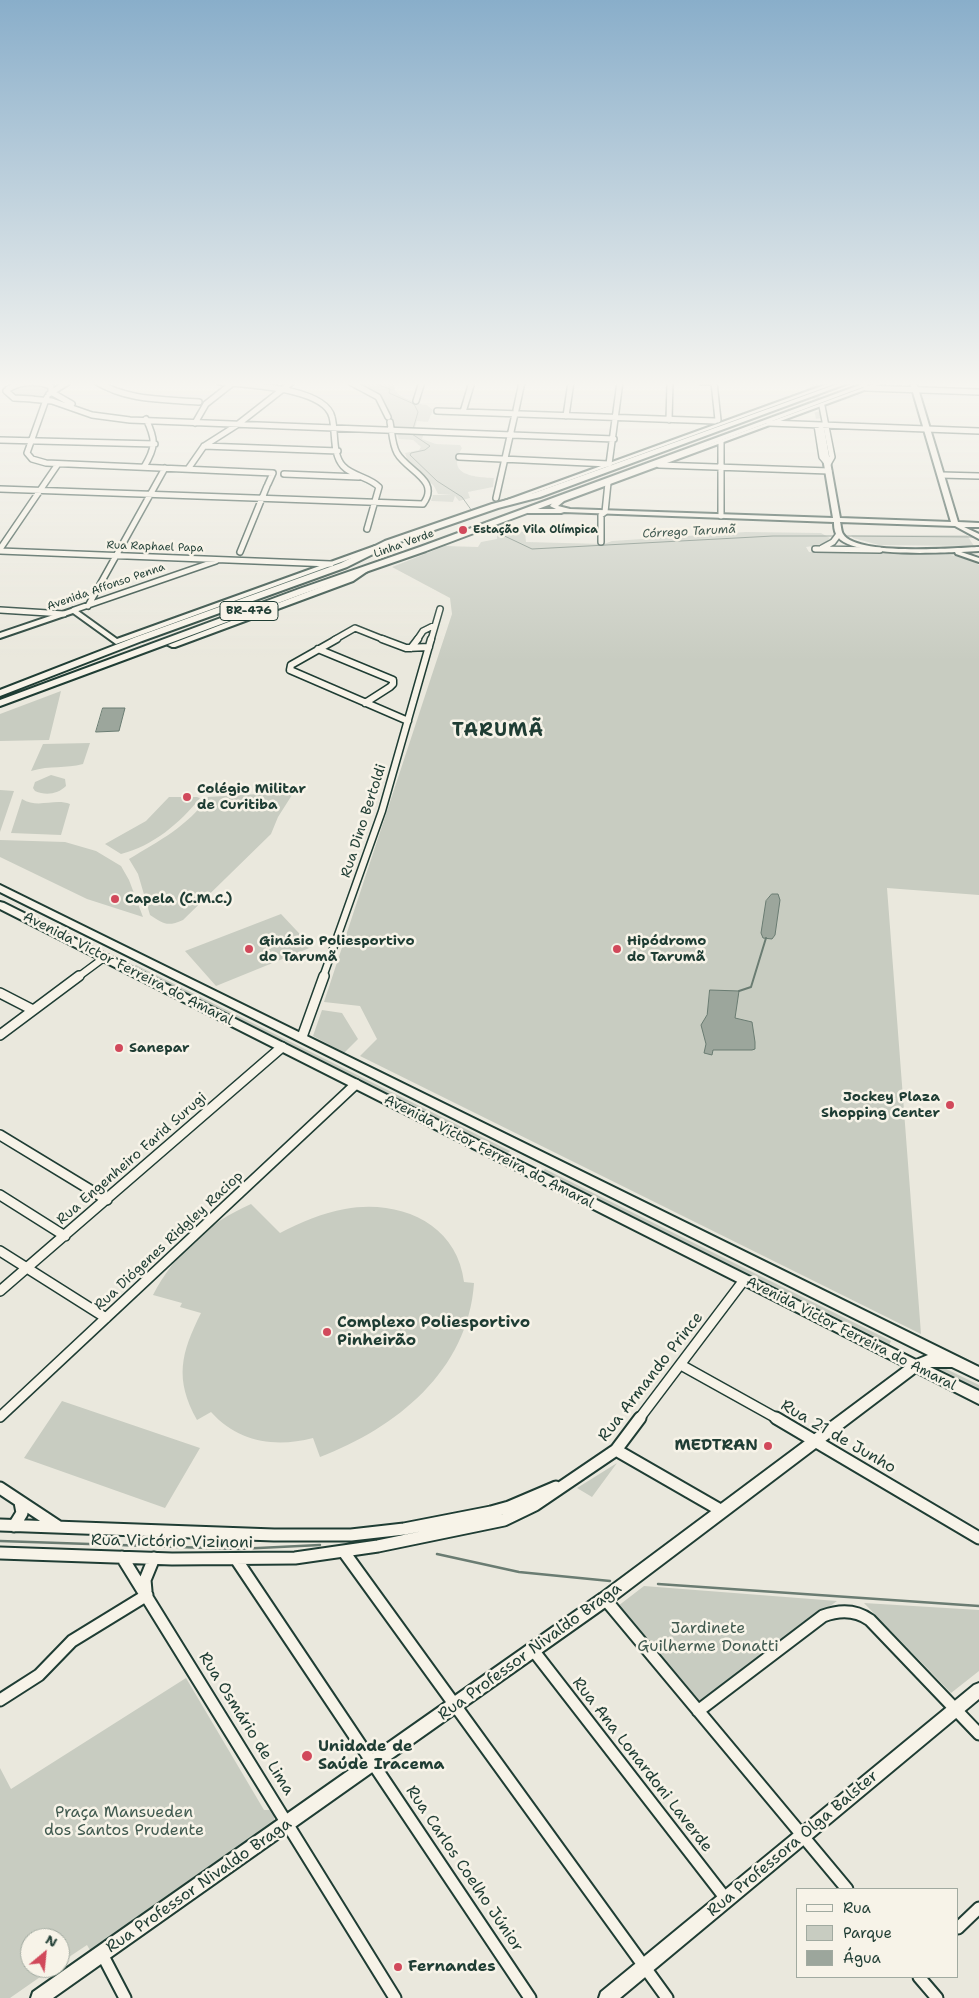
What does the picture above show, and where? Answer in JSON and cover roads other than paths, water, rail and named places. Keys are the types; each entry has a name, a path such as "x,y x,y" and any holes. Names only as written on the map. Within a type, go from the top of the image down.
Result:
{"highway":[{"name":"Linha Verde","path":"0,693 88,661 139,639 344,565 388,543 496,502 537,495 591,475"},
{"name":"Linha Verde","path":"0,702 302,591 365,570 619,475"},
{"path":"99,656 116,642"},
{"path":"134,653 172,644"},
{"name":"Avenida Victor Ferreira do Amaral","path":"0,888 979,1374"},
{"name":"Avenida Victor Ferreira do Amaral","path":"0,905 979,1398"},
{"path":"57,933 68,931 71,923"},
{"path":"77,944 81,936 93,934"},
{"path":"506,1160 519,1156 522,1151 520,1145"},
{"path":"532,1173 530,1167 533,1162 546,1158"},
{"path":"916,1366 926,1361 936,1360 958,1363"}],"main road":[{"path":"496,502 570,475"},
{"path":"513,515 561,501 630,475"},
{"path":"829,475 839,536 855,546 880,550 979,549"},
{"path":"941,475 955,524 978,536"},
{"path":"561,501 553,506 569,511"},
{"path":"528,511 837,519 979,525"},
{"name":"Linha Verde","path":"116,642 388,543"},
{"path":"932,550 959,553 979,560"},
{"name":"Linha Verde","path":"172,644 350,579 365,570"},
{"path":"74,610 116,642"},
{"name":"Avenida Affonso Penna","path":"0,636 74,610"},
{"name":"Rua Professor Nivaldo Braga","path":"39,1998 605,1599 916,1366"},
{"name":"Rua Professora Olga Balster","path":"607,1998 979,1690"}],"street":[{"path":"0,550 50,475"},
{"path":"88,606 161,475"},
{"path":"240,552 272,475"},
{"path":"317,475 364,477"},
{"path":"361,475 379,487 367,529"},
{"path":"0,489 415,505 426,501 428,486 420,475"},
{"path":"496,502 502,475"},
{"path":"721,475 721,516"},
{"path":"950,475 979,476"},
{"path":"601,542 601,515 604,512 608,483"},
{"path":"839,536 830,545 815,549 880,550"},
{"name":"Rua Raphael Papa","path":"0,550 331,564"},
{"name":"Avenida Affonso Penna","path":"74,610 220,560"},
{"path":"308,564 316,567 314,570"},
{"name":"Rua Dino Bertoldi","path":"302,1037 382,812 440,609"},
{"path":"0,610 64,614"},
{"path":"411,648 423,631 435,625"},
{"path":"408,721 290,670 291,665 355,628 411,648 419,646 429,647"},
{"path":"318,649 393,680 394,684 366,703"},
{"path":"0,1035 105,958"},
{"path":"0,993 33,1010"},
{"name":"Rua Engenheiro Farid Surugi","path":"0,1291 282,1047"},
{"name":"Rua Diógenes Ridgley Raciop","path":"0,1417 356,1084"},
{"path":"0,1136 107,1200"},
{"path":"0,1195 65,1236"},
{"path":"0,1251 106,1318"},
{"name":"Rua Armando Prince","path":"344,1552 504,1520 535,1505 616,1450 744,1280"},
{"name":"Rua 21 de Junho","path":"680,1365 816,1441 979,1538"},
{"path":"616,1450 722,1511"},
{"name":"Rua Armando Prince","path":"330,1535 376,1533 404,1529 491,1512 527,1500 571,1480"},
{"path":"0,1488 59,1527"},
{"path":"14,1526 22,1513 20,1502"},
{"name":"Rua Victório Vizinoni","path":"0,1525 246,1534 330,1535"},
{"path":"344,1552 667,1998"},
{"name":"Rua Victório Vizinoni","path":"0,1553 236,1559 295,1558 344,1552"},
{"name":"Rua Osmário de Lima","path":"122,1557 395,1998"},
{"path":"0,1700 39,1675 72,1641 147,1595 145,1580 154,1558"},
{"name":"Rua Carlos Coelho Júnior","path":"236,1559 530,1998"},
{"path":"605,1599 846,1888"},
{"path":"698,1711 824,1616 844,1612 861,1614 870,1620 979,1734"},
{"name":"Rua Ana Lonardoni Laverde","path":"533,1650 726,1899"},
{"path":"959,1927 979,1908"},
{"path":"102,1954 125,1998"},
{"path":"921,1978 937,1998"}],"water":[{"path":"103,708 125,708 119,731 96,732"},
{"path":"772,894 778,894 780,900 775,935 772,939 763,938 761,933 766,901"},
{"path":"710,990 739,991 735,1018 752,1022 755,1049 713,1050 712,1055 704,1053 706,1044 701,1025 707,1015"}],"waterway":[{"name":"Córrego Tarumã","path":"431,475 462,497 472,511"},
{"name":"Córrego Tarumã","path":"494,531 532,549 773,536 835,536"},
{"name":"Córrego Tarumã","path":"845,536 979,537"},
{"path":"739,991 751,987 766,938"},
{"path":"0,1541 238,1549 320,1545"},
{"path":"437,1554 519,1572 610,1581"},
{"path":"658,1584 979,1606"}],"place":[{"name":"Estação Vila Olímpica","path":"463,530"},
{"name":"Colégio Militar de Curitiba","path":"187,797"},
{"name":"Capela (C.M.C.)","path":"115,899"},
{"name":"Ginásio Poliesportivo do Tarumã","path":"249,949"},
{"name":"Hipódromo do Tarumã","path":"617,949"},
{"name":"Sanepar","path":"119,1048"},
{"name":"Jockey Plaza Shopping Center","path":"950,1105"},
{"name":"Complexo Poliesportivo Pinheirão","path":"327,1332"},
{"name":"MEDTRAN","path":"768,1446"},
{"name":"Unidade de Saúde Iracema","path":"307,1756"},
{"name":"Fernandes","path":"398,1967"}],"district":[{"name":"TARUMÃ","path":"498,731"}],"park label":[{"name":"Jardinete Guilherme Donatti","path":"708,1638"},
{"name":"Praça Mansueden dos Santos Prudente","path":"124,1822"}]}
